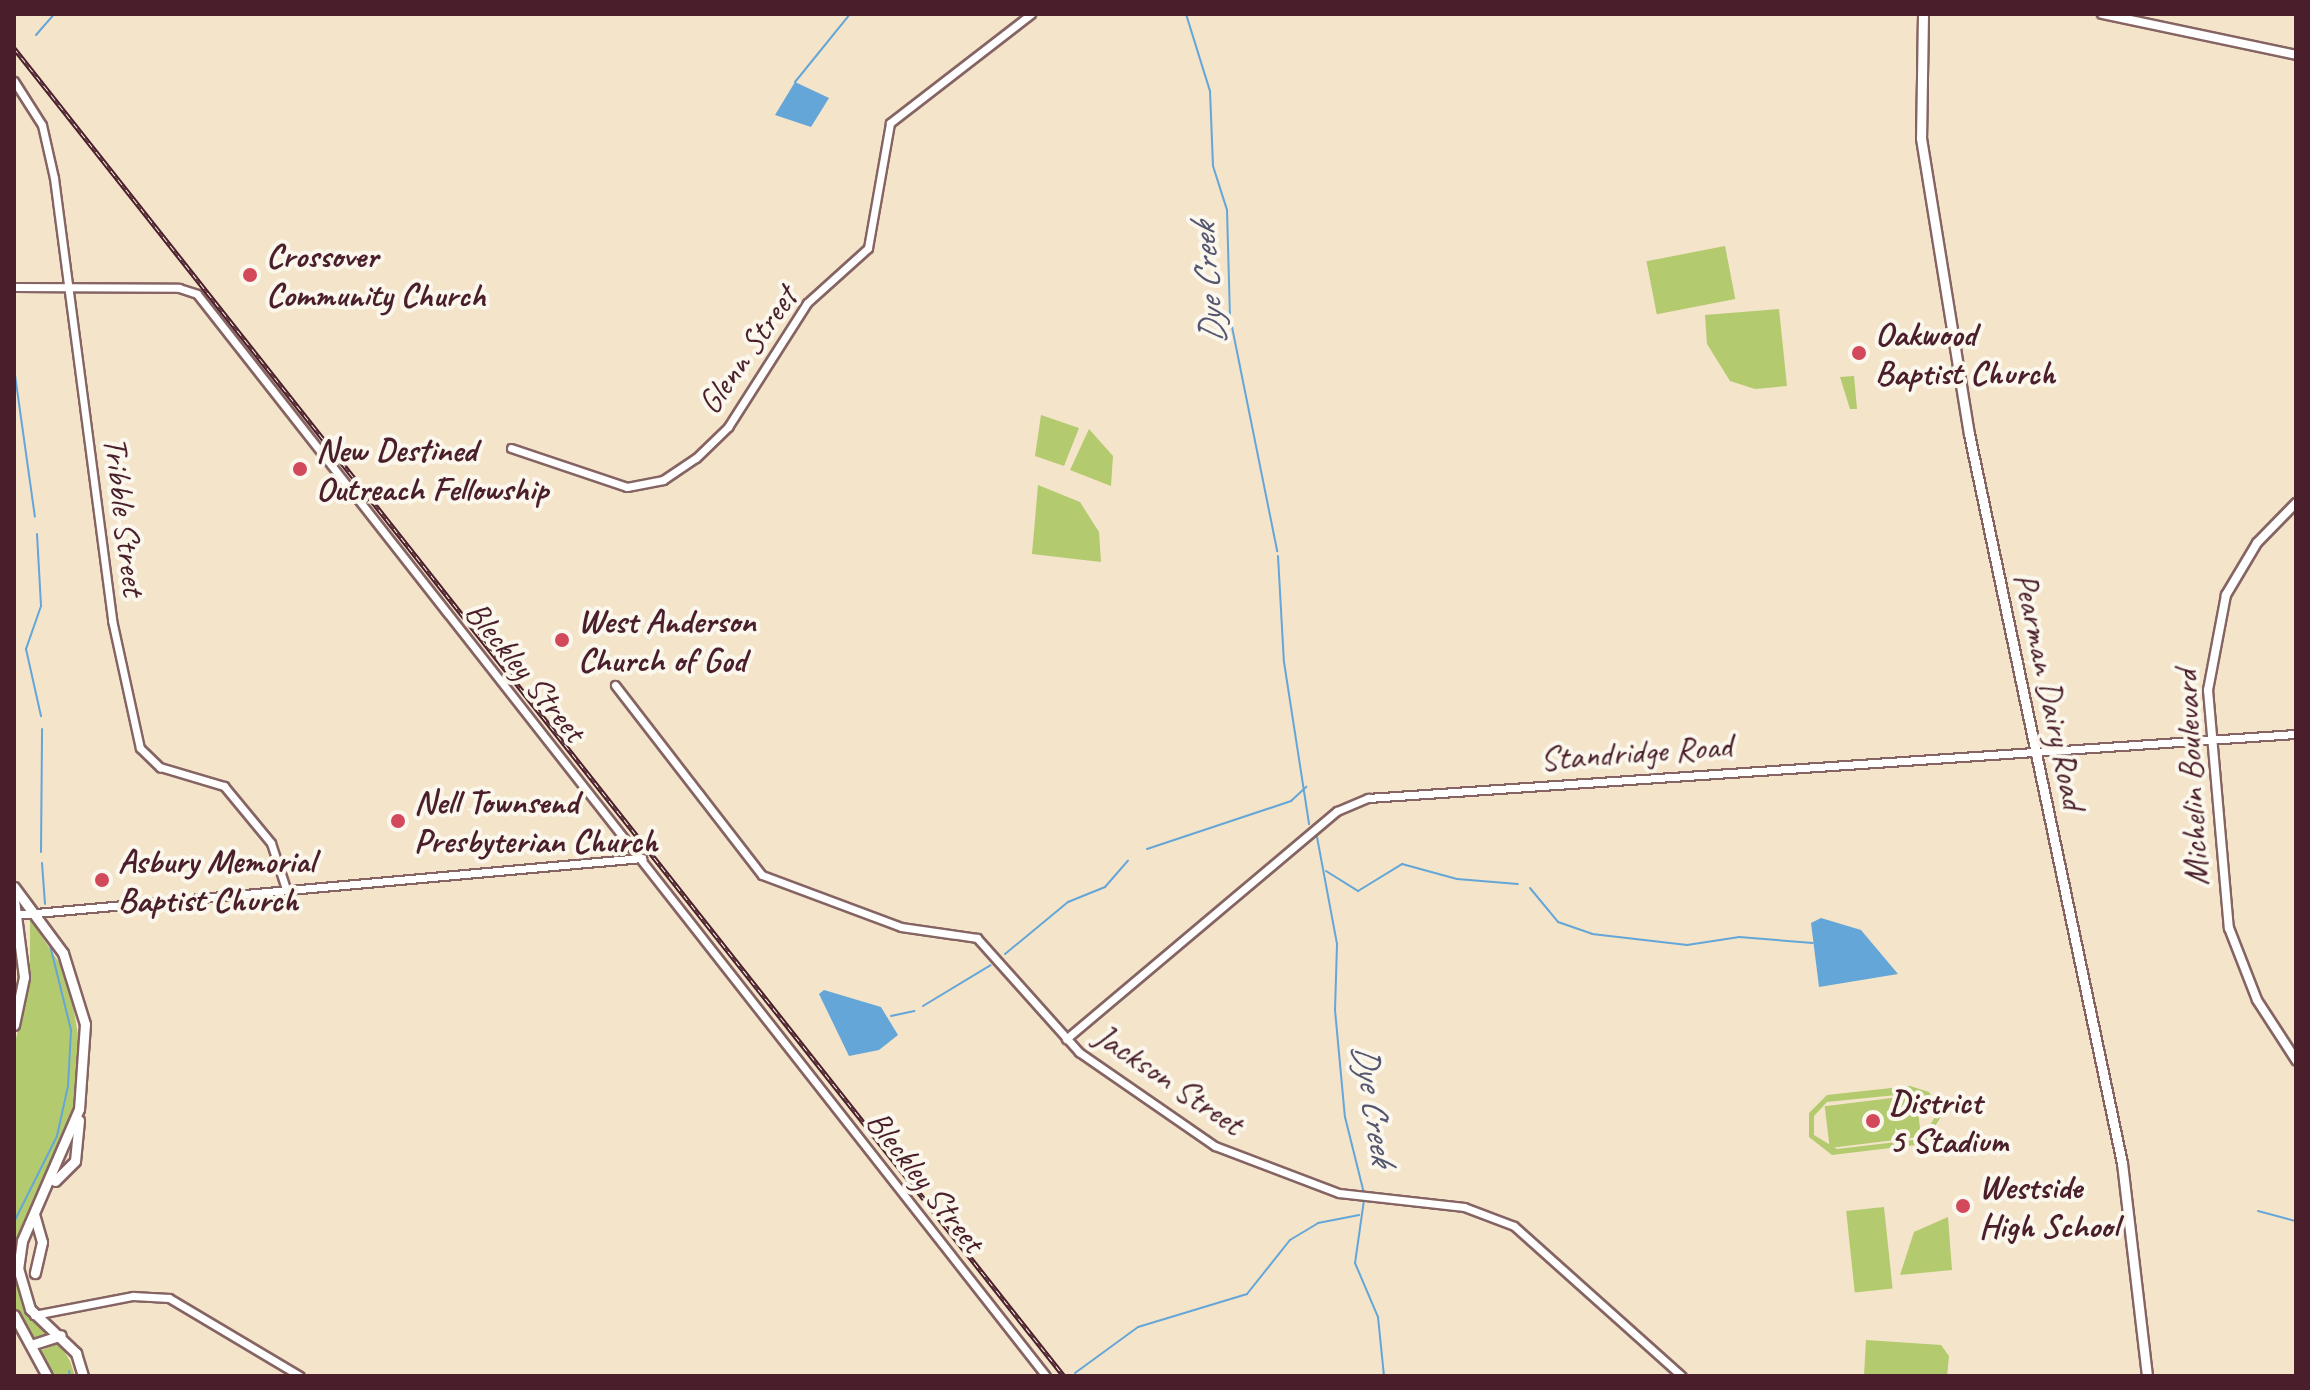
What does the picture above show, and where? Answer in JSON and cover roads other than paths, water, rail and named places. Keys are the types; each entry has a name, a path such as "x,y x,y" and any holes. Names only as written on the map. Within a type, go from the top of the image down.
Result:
{"main road":[{"name":"Pearman Dairy Road","path":"1923,14 1918,106 1969,434 2125,1179 2147,1376"},
{"path":"2102,14 2296,55"},
{"name":"Michelin Boulevard","path":"2296,503 2263,535 2226,595 2209,671 2211,739 2235,953 2296,1060"},
{"path":"14,887 37,913 81,1003 86,1054 79,1109 53,1183 34,1214 17,1270 34,1315 61,1335 83,1376"},
{"path":"14,900 24,977 14,1025"},
{"path":"34,1214 42,1242 35,1273"},
{"path":"15,1317 34,1344 47,1376"},
{"path":"34,1344 61,1335"}],"street":[{"name":"Glenn Street","path":"511,448 627,487 663,480 696,458 728,427 807,303 868,248 890,123 1031,14"},
{"name":"Tribble Street","path":"14,81 46,140 70,287 112,620 140,748 160,767 224,786 271,843 286,889"},
{"name":"Bleckley Street","path":"14,287 179,288 197,294 1046,1376"},
{"name":"Jackson Street","path":"615,685 762,875 901,927 977,938 1066,1039 1197,1137 1353,1196 1464,1207 1514,1226 1682,1376"},
{"name":"Standridge Road","path":"1066,1039 1319,826 1368,798 2296,734"},
{"path":"17,915 642,858"},
{"path":"34,1315 133,1296 169,1298 300,1376"}],"water":[{"path":"795,82 829,98 811,127 775,115"},
{"path":"1821,918 1861,930 1898,974 1819,987 1811,923"},
{"path":"824,990 881,1007 898,1035 879,1050 849,1056 819,994"}],"waterway":[{"path":"36,35 54,14"},
{"path":"795,82 850,14"},
{"name":"Dye Creek","path":"1186,14 1210,91 1213,166 1227,210 1230,317 1277,551"},
{"path":"14,368 35,517"},
{"path":"37,534 41,606 26,649 41,716"},
{"name":"Dye Creek","path":"1278,556 1284,662 1309,824"},
{"path":"41,852 42,729"},
{"path":"1147,849 1291,801 1306,787"},
{"name":"Dye Creek","path":"1317,837 1337,944 1335,1010 1345,1117 1364,1193"},
{"path":"1005,954 1068,902 1105,887 1128,861"},
{"path":"42,863 45,904"},
{"path":"1326,871 1358,891 1402,864 1457,879 1518,884"},
{"path":"1530,888 1558,922 1592,934 1687,945 1739,937 1813,943"},
{"path":"14,1222 57,1136 68,1086 71,1030 50,945"},
{"path":"923,1006 991,965"},
{"path":"891,1016 914,1011"},
{"name":"Dye Creek","path":"1364,1200 1355,1263 1378,1317 1384,1376"},
{"path":"2258,1211 2296,1221"},
{"path":"1075,1373 1138,1327 1247,1294 1290,1240 1318,1223 1359,1215"},
{"path":"69,1371 70,1376"}],"railway":[{"path":"14,48 1064,1376"}],"place":[{"name":"Crossover Community Church","path":"250,275"},
{"name":"Oakwood Baptist Church","path":"1859,353"},
{"name":"New Destined Outreach Fellowship","path":"300,469"},
{"name":"West Anderson Church of God","path":"562,640"},
{"name":"Nell Townsend Presbyterian Church","path":"398,821"},
{"name":"Asbury Memorial Baptist Church","path":"102,880"},
{"name":"District 5 Stadium","path":"1873,1121"},
{"name":"Westside High School","path":"1963,1206"}]}
